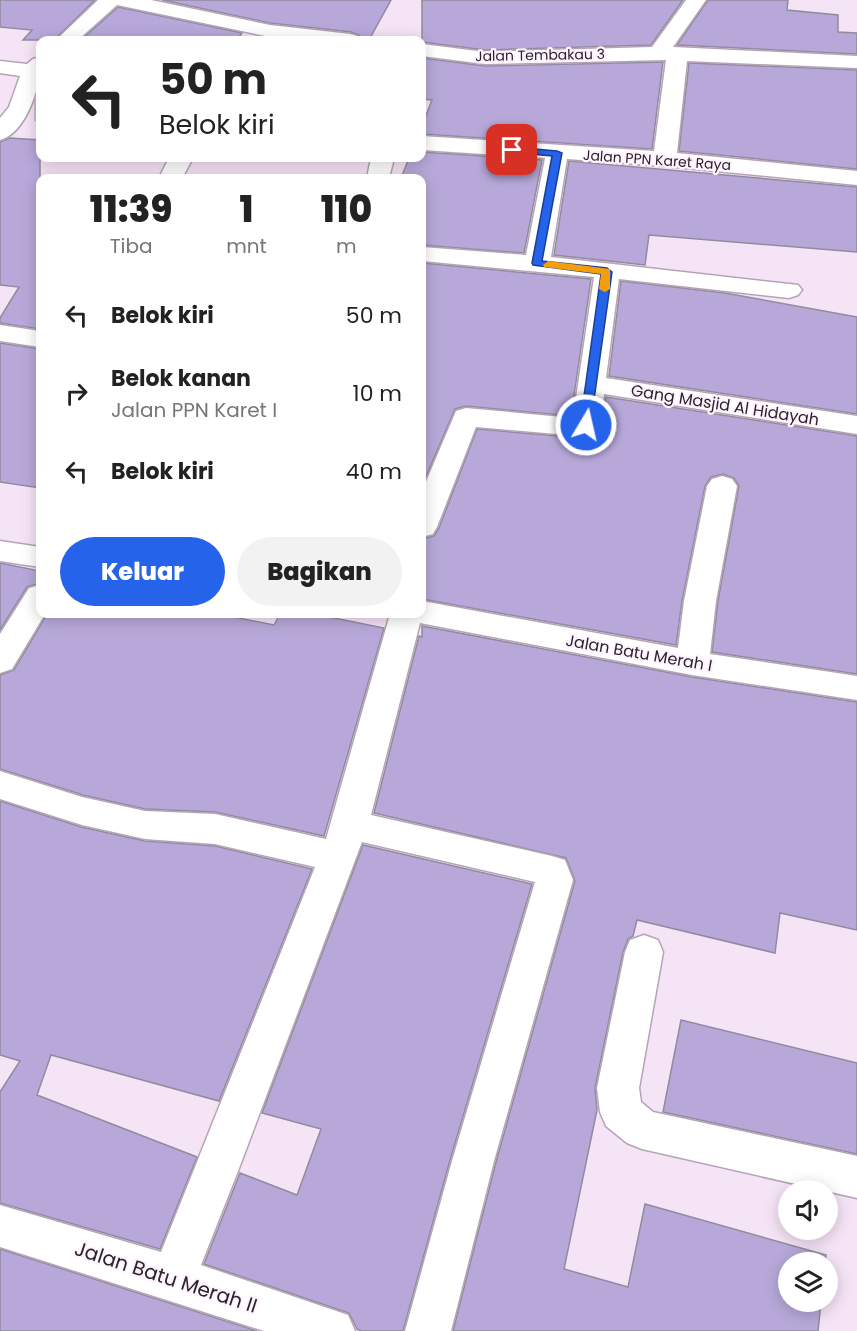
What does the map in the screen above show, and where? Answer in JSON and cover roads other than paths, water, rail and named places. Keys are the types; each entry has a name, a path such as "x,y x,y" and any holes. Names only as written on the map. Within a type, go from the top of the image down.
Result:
{"street":[{"path":"70,36 110,0"},
{"path":"122,0 270,31 314,36"},
{"path":"665,159 668,53 696,0"},
{"name":"Jalan Tembakau 3","path":"426,51 485,58 668,53 857,62"},
{"path":"0,67 36,67 27,109 0,133"},
{"name":"Jalan PPN Karet Raya","path":"426,143 665,159 857,178"},
{"path":"537,263 557,153"},
{"path":"426,254 537,263 789,290"},
{"path":"426,516 466,417 583,427 586,425 607,272"},
{"path":"0,333 36,338"},
{"name":"Gang Masjid Al Hidayah","path":"593,384 857,425"},
{"path":"692,663 700,601 722,486"},
{"path":"0,551 36,556"},
{"path":"0,661 36,602"},
{"name":"Jalan Batu Merah I","path":"426,613 692,663 857,688"},
{"path":"173,1278 217,1172 344,841 405,618"},
{"path":"0,785 82,811 145,825 344,841 545,867 552,871 554,880 473,1161 428,1331"},
{"path":"644,952 618,1088 621,1112 642,1129 857,1177"},
{"name":"Jalan Batu Merah II","path":"0,1226 173,1278 332,1331"}]}
